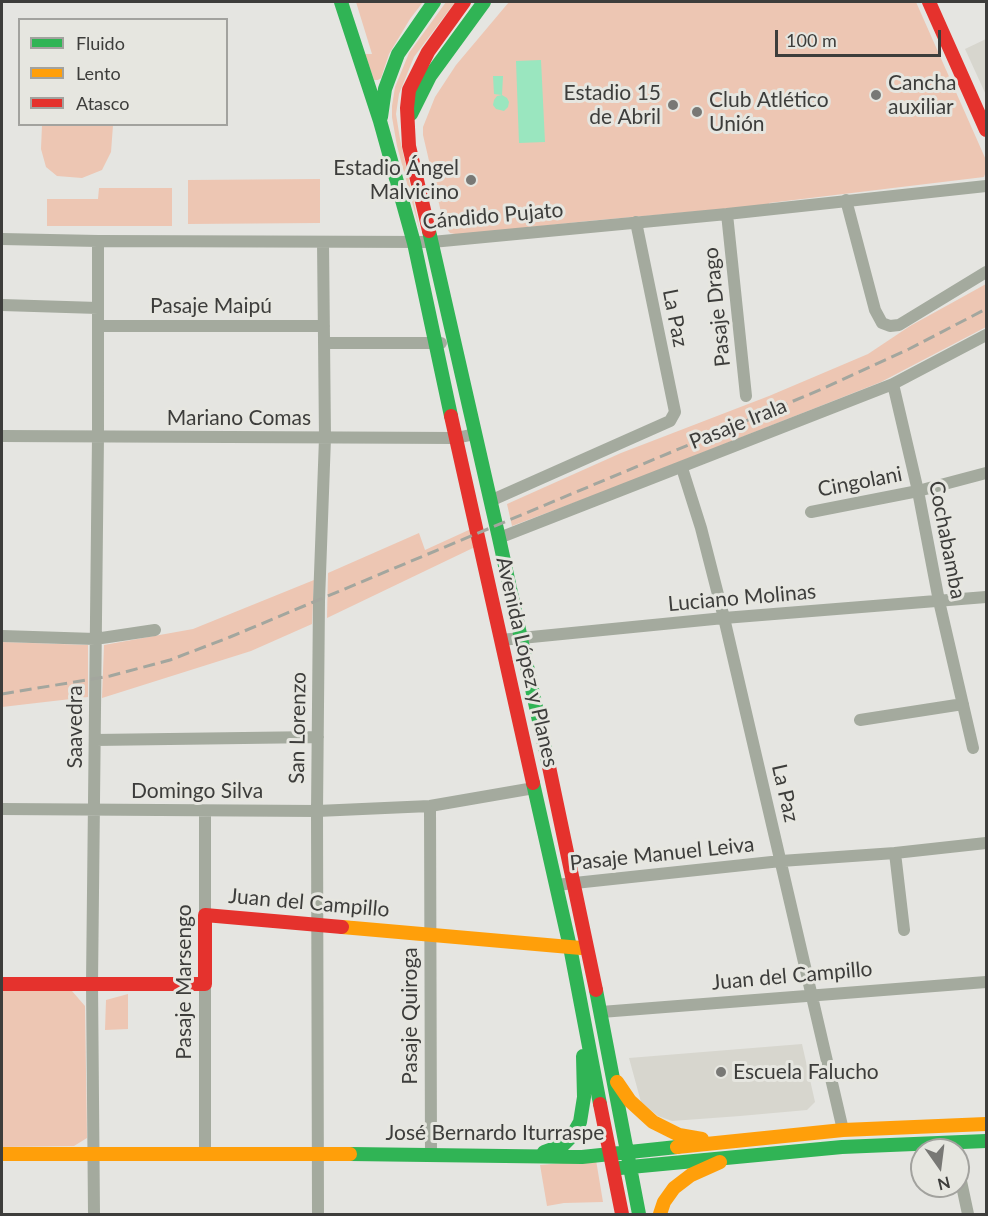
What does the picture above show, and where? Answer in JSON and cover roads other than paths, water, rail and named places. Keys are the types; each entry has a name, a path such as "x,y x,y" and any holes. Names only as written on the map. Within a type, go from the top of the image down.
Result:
{"main road":[{"name":"Avenida López y Planes","path":"341,2 380,121 414,243 570,947 622,1215"},
{"name":"Avenida López y Planes","path":"380,121 385,89 398,54 434,2"},
{"name":"Avenida López y Planes","path":"464,2 428,52 409,90 407,108 413,167 499,538 588,948 639,1215"},
{"name":"Avenida López y Planes","path":"408,123 419,95 430,76 484,2"},
{"path":"929,2 987,130"},
{"name":"Juan del Campillo","path":"205,915 588,948"},
{"name":"Pasaje Marsengo","path":"205,915 205,984"},
{"path":"2,984 205,984"},
{"path":"528,1156 563,1145 575,1132 582,1116 584,1080 578,985"},
{"path":"612,1071 620,1088 630,1101 641,1113 662,1127 692,1138 747,1147"},
{"name":"José Bernardo Iturraspe","path":"613,1168 843,1130 987,1124"},
{"name":"José Bernardo Iturraspe","path":"970,1144 987,1141"},
{"name":"José Bernardo Iturraspe","path":"2,1154 431,1154 582,1157 628,1152 747,1147 910,1145"},
{"path":"660,1215 669,1196 691,1175 747,1147"}],"street":[{"name":"Cándido Pujato","path":"2,238 98,241 414,243 727,214 987,186"},
{"path":"846,200 875,310 882,323 890,326 899,325 987,272"},
{"name":"Pasaje Drago","path":"727,214 746,396"},
{"name":"La Paz","path":"636,222 675,412 670,421"},
{"name":"Saavedra","path":"94,1215 92,983 98,241"},
{"name":"San Lorenzo","path":"318,1215 317,811 319,601 325,438 323,242"},
{"path":"2,305 98,308"},
{"name":"Pasaje Maipú","path":"98,326 324,326"},
{"name":"Pasaje Irala","path":"499,538 893,384 987,335"},
{"path":"324,343 436,344 454,341"},
{"name":"Cochabamba","path":"893,384 973,748"},
{"name":"Pasaje Irala","path":"490,501 670,421"},
{"name":"Mariano Comas","path":"2,436 456,438 475,434"},
{"name":"La Paz","path":"682,468 701,528 724,618 843,1130"},
{"name":"Cingolani","path":"811,512 918,491 987,473"},
{"name":"Luciano Molinas","path":"501,640 724,618 987,597"},
{"path":"2,636 95,639 155,630"},
{"path":"860,720 963,704"},
{"path":"95,740 318,737"},
{"name":"Domingo Silva","path":"2,809 317,811 430,806 534,788"},
{"name":"Pasaje Quiroga","path":"430,806 431,1154"},
{"name":"Pasaje Marsengo","path":"205,811 205,915"},
{"name":"Pasaje Manuel Leiva","path":"556,885 781,861 895,853 987,843"},
{"path":"895,853 904,930"},
{"name":"Juan del Campillo","path":"601,1012 987,982"},
{"name":"Pasaje Marsengo","path":"205,984 205,1154"},
{"path":"964,1198 968,1215"}],"railway":[{"path":"2,694 110,676 170,660 230,637 822,389 909,349 986,309"}],"place":[{"name":"Cancha auxiliar","path":"876,95"},
{"name":"Estadio 15 de Abril","path":"673,105"},
{"name":"Club Atlético Unión","path":"697,112"},
{"name":"Estadio Ángel Malvicino","path":"471,180"},
{"name":"Escuela Falucho","path":"721,1072"}]}
